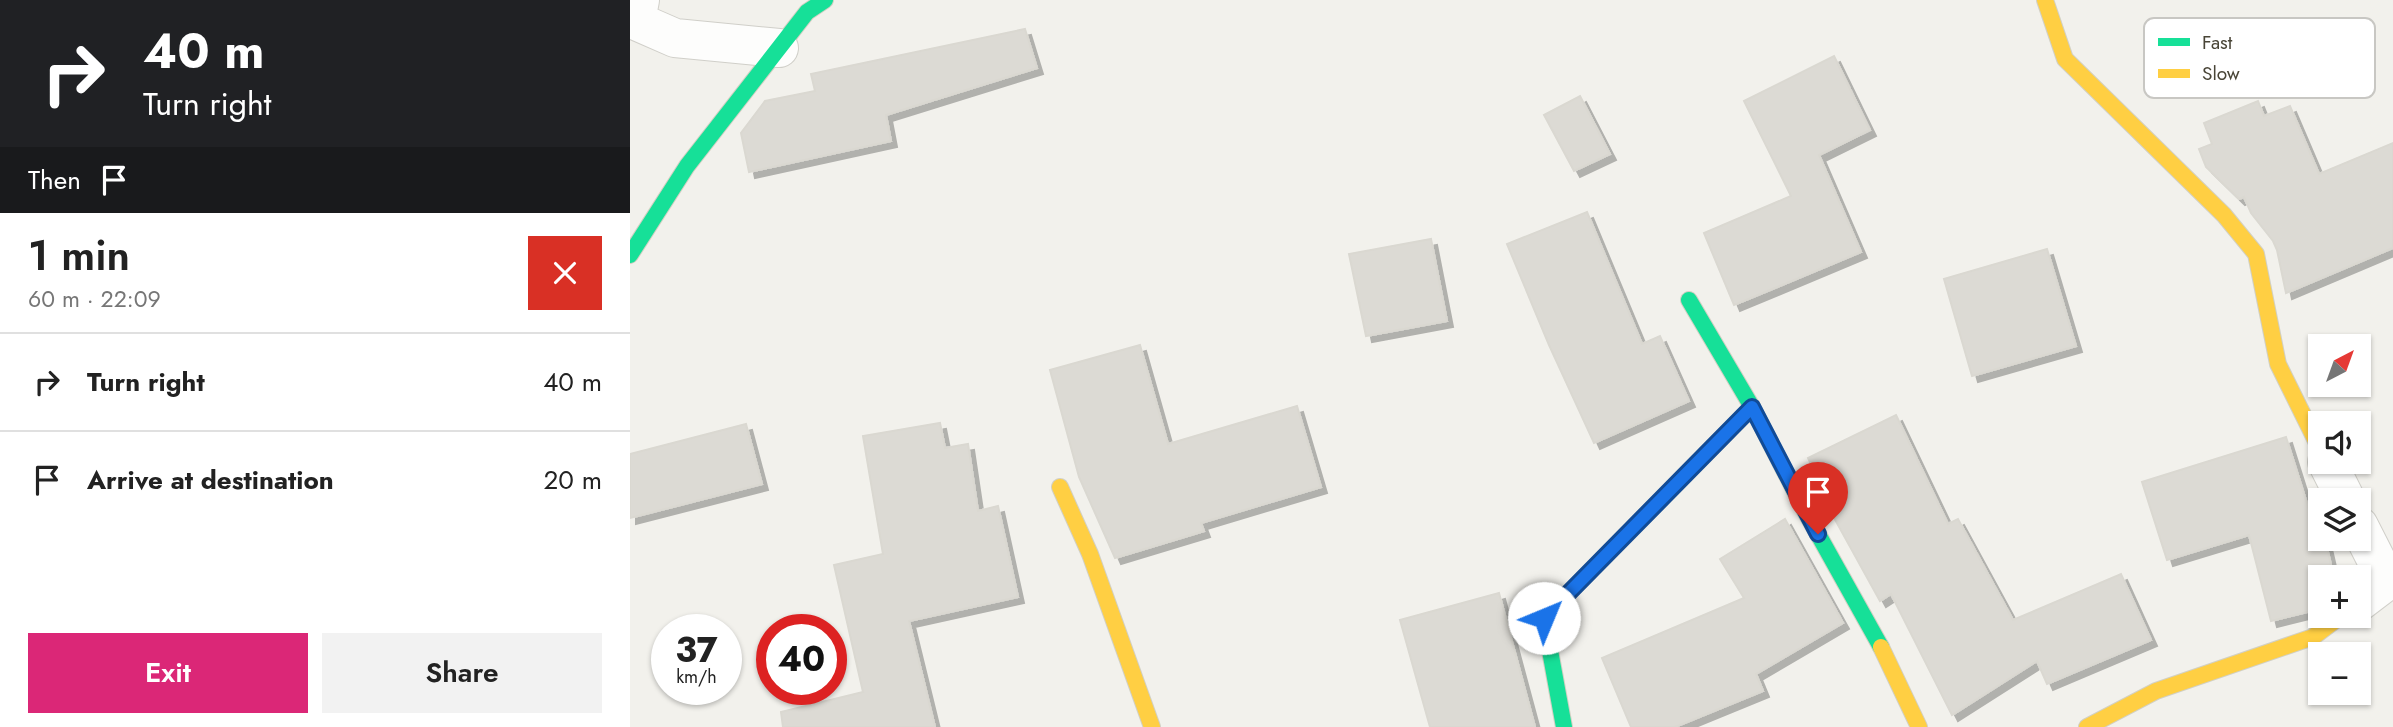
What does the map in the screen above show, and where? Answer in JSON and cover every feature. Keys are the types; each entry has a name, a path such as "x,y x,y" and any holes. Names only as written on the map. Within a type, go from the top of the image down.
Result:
{"street":[{"path":"2045,0 2065,59 2224,215 2256,254 2278,364 2308,425"},
{"path":"630,255 687,166 814,4"},
{"path":"635,15 675,38 779,48"},
{"path":"1689,300 1752,407 1804,509 1886,656 1919,727"},
{"path":"1564,727 1544,618 1752,407"},
{"path":"1060,487 1090,554 1152,727"},
{"path":"2368,551 2380,587"},
{"path":"2087,727 2156,691 2313,637 2325,628"}],"building":[{"path":"1025,29 1037,68 886,115 891,141 749,172 741,133 765,101 815,91 811,74"},
{"path":"1834,56 1870,130 1819,155 1861,252 1734,305 1704,233 1791,196 1744,101"},
{"path":"1580,96 1610,154 1574,171 1544,115"},
{"path":"2258,101 2264,116 2290,106 2319,174 2393,143 2393,248 2286,293 2273,241 2251,213 2244,197 2239,199 2206,167 2199,149 2212,144 2204,123"},
{"path":"1587,212 1642,344 1660,336 1689,401 1594,443 1507,244"},
{"path":"1431,239 1447,321 1366,336 1349,254"},
{"path":"2047,249 2076,346 1972,376 1944,279"},
{"path":"1140,345 1168,444 1297,406 1321,487 1201,523 1204,531 1115,558 1079,477 1050,370"},
{"path":"1896,415 1948,524 1958,519 2013,620 2121,574 2151,640 2047,684 2037,661 1952,715 1891,594 1880,601 1822,496 1825,494 1808,458"},
{"path":"940,423 945,448 968,444 978,511 998,506 1018,597 909,621 935,727 783,727 781,712 810,705 847,705 847,696 863,692 834,565 883,554 863,436"},
{"path":"746,424 762,484 630,518 630,454"},
{"path":"2286,437 2308,507 2308,551 2328,551 2331,565 2308,565 2308,612 2271,621 2249,535 2167,560 2142,482"},
{"path":"1785,519 1843,623 1756,674 1763,691 1675,727 1631,727 1602,658 1744,598 1720,559"},
{"path":"1499,593 1535,727 1430,727 1400,620"}],"traffic: fast":[{"path":"630,255 687,166 807,12 825,0"},
{"path":"1689,300 1752,407 1804,509 1881,647"},
{"path":"1564,727 1544,618 1752,407"}],"traffic: slow":[{"path":"2045,0 2065,59 2224,215 2256,254 2278,364 2308,425"},
{"path":"1060,487 1090,554 1152,727"},
{"path":"2087,727 2156,691 2313,637 2325,628"},
{"path":"1881,647 1919,727"}],"route":[{"path":"1544,618 1752,407 1818,534"}]}
